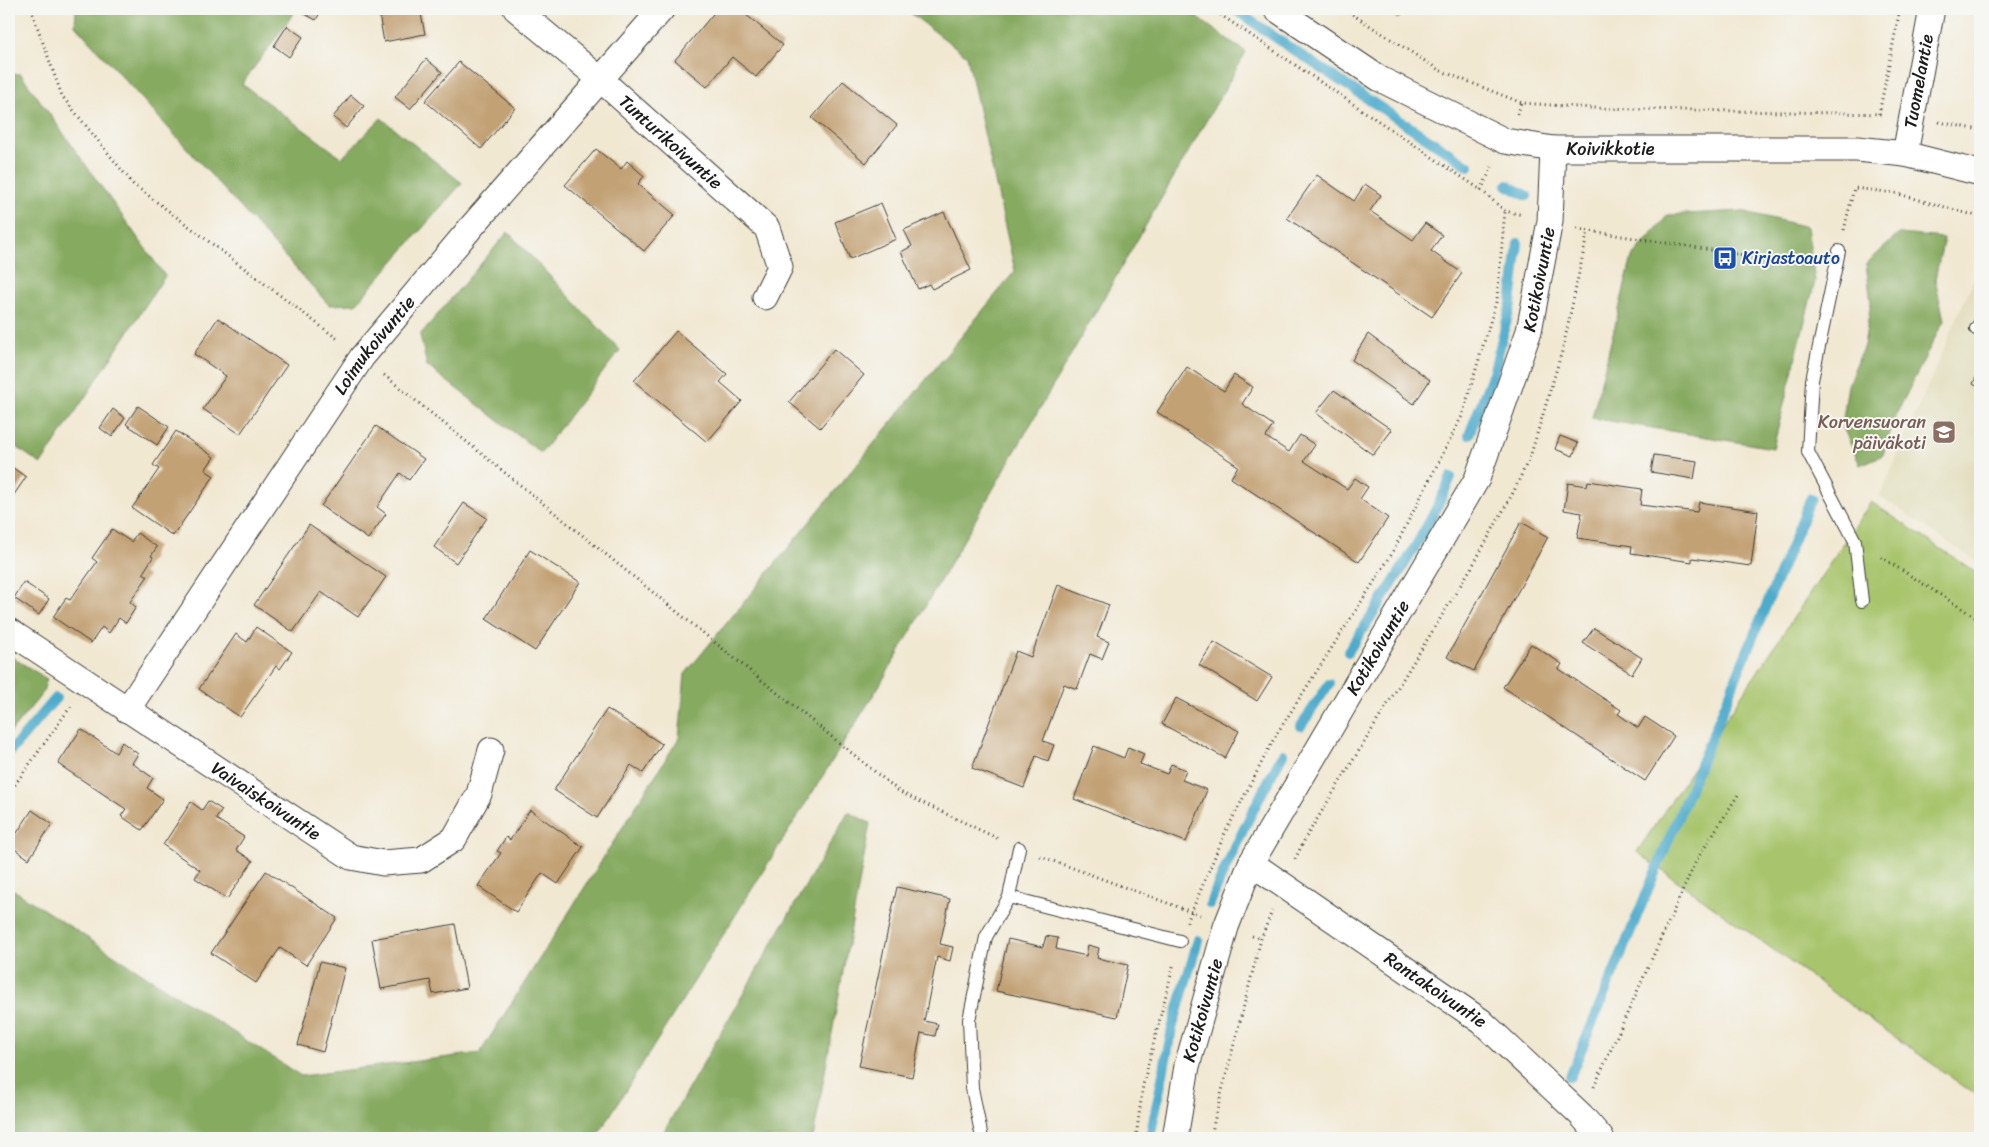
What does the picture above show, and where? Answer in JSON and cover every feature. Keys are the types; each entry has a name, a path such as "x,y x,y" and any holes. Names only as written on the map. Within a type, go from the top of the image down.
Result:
{"street":[{"name":"Tunturikoivuntie","path":"516,9 600,79 767,228 780,266 766,297"},
{"name":"Loimukoivuntie","path":"127,710 362,357 473,225 662,9"},
{"name":"Koivikkotie","path":"1276,9 1389,83 1505,141 1553,149 1857,149 1905,154 1980,173"},
{"name":"Tuomelantie","path":"1905,154 1932,9"},
{"name":"Kotikoivuntie","path":"1175,1138 1187,1066 1226,927 1251,864 1477,479 1529,331 1550,221 1553,149"},
{"name":"Vaivaiskoivuntie","path":"9,631 351,857 383,863 421,860 454,838 479,794 491,750"},
{"name":"Rantakoivuntie","path":"1251,864 1481,1021 1581,1115 1601,1138"}],"lane":[{"path":"1839,251 1812,380 1808,452 1855,541 1862,601"},
{"path":"982,1138 972,1088 969,1020 986,937 1009,898 1019,848"},
{"path":"1009,898 1180,942"}],"path":[{"path":"32,9 62,96 133,184 362,357 900,792 1019,848 1191,911 1226,927 1261,939"},
{"path":"1212,9 1480,190 1505,211 1588,232 1763,258 1819,260 1839,251 1854,188 1895,193 1980,217"},
{"path":"1344,9 1439,70 1522,103 1591,108 1880,114 1912,116 1980,130"},
{"path":"1880,114 1900,9"},
{"path":"1136,1138 1143,1085 1180,942 1191,911 1225,833 1276,734 1390,557 1462,416 1497,299 1505,211"},
{"path":"1855,541 1980,620"},
{"path":"9,793 78,696 94,687"},
{"path":"1581,1115 1696,861 1738,794"},
{"path":"1211,1138 1261,939 1282,885"}],"shaded area":[{"name":"Korvensuoran päiväkoti","path":"1980,265 1980,564 1880,496"}],"green space":[{"path":"76,9 297,9 242,84 342,158 381,118 462,183 356,304 329,305 75,25"},
{"path":"905,9 1185,9 1246,52 881,683 596,1138 9,1138 9,887 301,1076 480,1053 679,738 685,674 1015,271 967,56"},
{"path":"1386,9 1406,9 1398,19"},
{"path":"9,74 21,74 165,276 41,464 9,442"},
{"path":"1742,211 1807,227 1815,281 1773,448 1592,418 1632,257 1668,215"},
{"path":"508,232 620,350 541,453 427,366 420,335"},
{"path":"1899,234 1944,238 1935,279 1944,320 1895,417 1883,455 1860,465 1842,425 1848,385 1864,345 1871,302 1866,264"},
{"path":"1871,502 1980,575 1980,1098 1637,852"},
{"path":"9,655 47,679 42,694 9,734"},
{"path":"848,812 870,823 813,1138 660,1138"}],"building":[{"path":"305,9 321,11 316,20 303,13"},
{"path":"378,9 420,9 425,34 384,42"},
{"path":"717,9 739,9 783,45 756,77 732,57 707,87 675,60"},
{"path":"287,26 303,37 289,57 274,46"},
{"path":"426,59 442,72 410,109 395,97"},
{"path":"459,62 515,108 481,149 425,101"},
{"path":"843,81 897,125 866,163 812,118"},
{"path":"351,95 364,106 346,128 333,117"},
{"path":"596,149 621,169 627,161 644,176 638,184 675,215 644,251 565,185"},
{"path":"1317,175 1354,201 1365,184 1381,195 1370,211 1413,240 1425,223 1442,235 1431,251 1462,273 1432,317 1287,218"},
{"path":"881,203 896,239 850,259 835,222"},
{"path":"944,212 971,270 932,289 929,284 918,289 901,252 912,246 904,230"},
{"path":"218,318 287,365 240,434 203,409 226,376 194,354"},
{"path":"676,331 727,374 720,382 742,401 707,442 634,381"},
{"path":"1368,334 1430,380 1414,404 1352,360"},
{"path":"834,349 864,375 820,428 789,402"},
{"path":"1187,367 1224,391 1234,375 1253,387 1242,404 1273,425 1266,437 1289,452 1300,435 1315,445 1304,461 1347,489 1355,478 1368,487 1360,499 1388,518 1359,562 1231,478 1238,466 1157,412"},
{"path":"1980,369 1980,388 1973,384"},
{"path":"1334,390 1392,430 1373,455 1316,413"},
{"path":"138,406 169,427 157,445 126,424"},
{"path":"113,409 125,418 112,437 100,428"},
{"path":"376,426 424,459 409,480 400,473 377,507 386,514 368,539 321,506"},
{"path":"176,431 214,457 205,470 214,476 173,536 132,508 159,469 153,465"},
{"path":"1560,436 1578,443 1573,456 1555,449"},
{"path":"1654,455 1697,461 1694,479 1651,472"},
{"path":"9,465 26,477 9,502"},
{"path":"1588,481 1642,489 1640,505 1697,512 1699,502 1758,511 1751,566 1692,558 1692,562 1631,553 1632,546 1577,538 1582,513 1564,510 1568,483 1587,486"},
{"path":"464,503 487,518 456,563 434,547"},
{"path":"1521,522 1548,537 1474,671 1447,657"},
{"path":"309,525 386,577 358,617 321,592 293,632 254,605"},
{"path":"112,529 131,542 137,533 157,547 143,573 148,576 130,602 136,607 126,623 119,618 109,633 102,627 91,643 53,617 66,598 70,600 97,562 92,558"},
{"path":"530,550 580,582 535,651 486,619"},
{"path":"24,582 49,599 39,615 14,598"},
{"path":"1058,585 1109,605 1097,637 1109,642 1102,659 1090,654 1077,689 1064,684 1043,741 1054,745 1048,761 1036,756 1024,788 972,768 1016,651 1031,657"},
{"path":"256,627 292,652 280,669 276,666 240,717 199,689 236,634 247,642"},
{"path":"1594,628 1642,658 1632,674 1583,643"},
{"path":"1214,642 1272,677 1257,701 1199,665"},
{"path":"1531,644 1562,664 1559,669 1621,710 1618,714 1638,728 1645,717 1674,736 1645,781 1503,687"},
{"path":"1176,698 1239,731 1225,758 1162,724"},
{"path":"607,709 662,744 643,773 631,765 597,818 554,790"},
{"path":"81,729 116,753 122,742 138,754 132,763 153,778 147,788 163,799 142,830 121,816 126,809 58,764"},
{"path":"1094,746 1124,758 1128,747 1144,754 1140,764 1167,774 1171,764 1186,770 1182,780 1207,790 1186,842 1074,799"},
{"path":"208,801 222,810 216,819 244,837 236,850 253,861 227,899 195,878 200,870 163,845 191,802 202,810"},
{"path":"32,810 52,824 29,859 9,845"},
{"path":"530,810 583,847 558,884 542,873 516,912 478,886 501,853 497,851 506,837 510,840"},
{"path":"266,871 337,918 306,965 280,948 256,983 211,953"},
{"path":"897,887 950,899 940,944 953,947 950,961 937,957 924,1021 938,1024 935,1036 921,1033 912,1077 859,1066"},
{"path":"455,924 467,988 433,994 430,980 381,989 372,939"},
{"path":"1046,936 1058,938 1056,949 1086,956 1088,945 1099,948 1097,958 1128,965 1117,1017 996,991 1008,939 1043,947"},
{"path":"320,962 345,968 323,1052 298,1045"}],"waterway":[{"path":"1234,9 1469,166"},
{"path":"1507,185 1527,196"},
{"path":"1469,435 1494,370 1511,304 1518,243"},
{"path":"1348,652 1416,545 1451,477"},
{"path":"1570,1077 1811,498"},
{"path":"1301,726 1329,684"},
{"path":"9,753 56,698"},
{"path":"1210,904 1244,828 1283,754"},
{"path":"1150,1138 1172,1029 1198,940"}],"place":[{"name":"Kirjastoauto","path":"1725,258"},
{"name":"Korvensuoran päiväkoti","path":"1944,432"}]}
